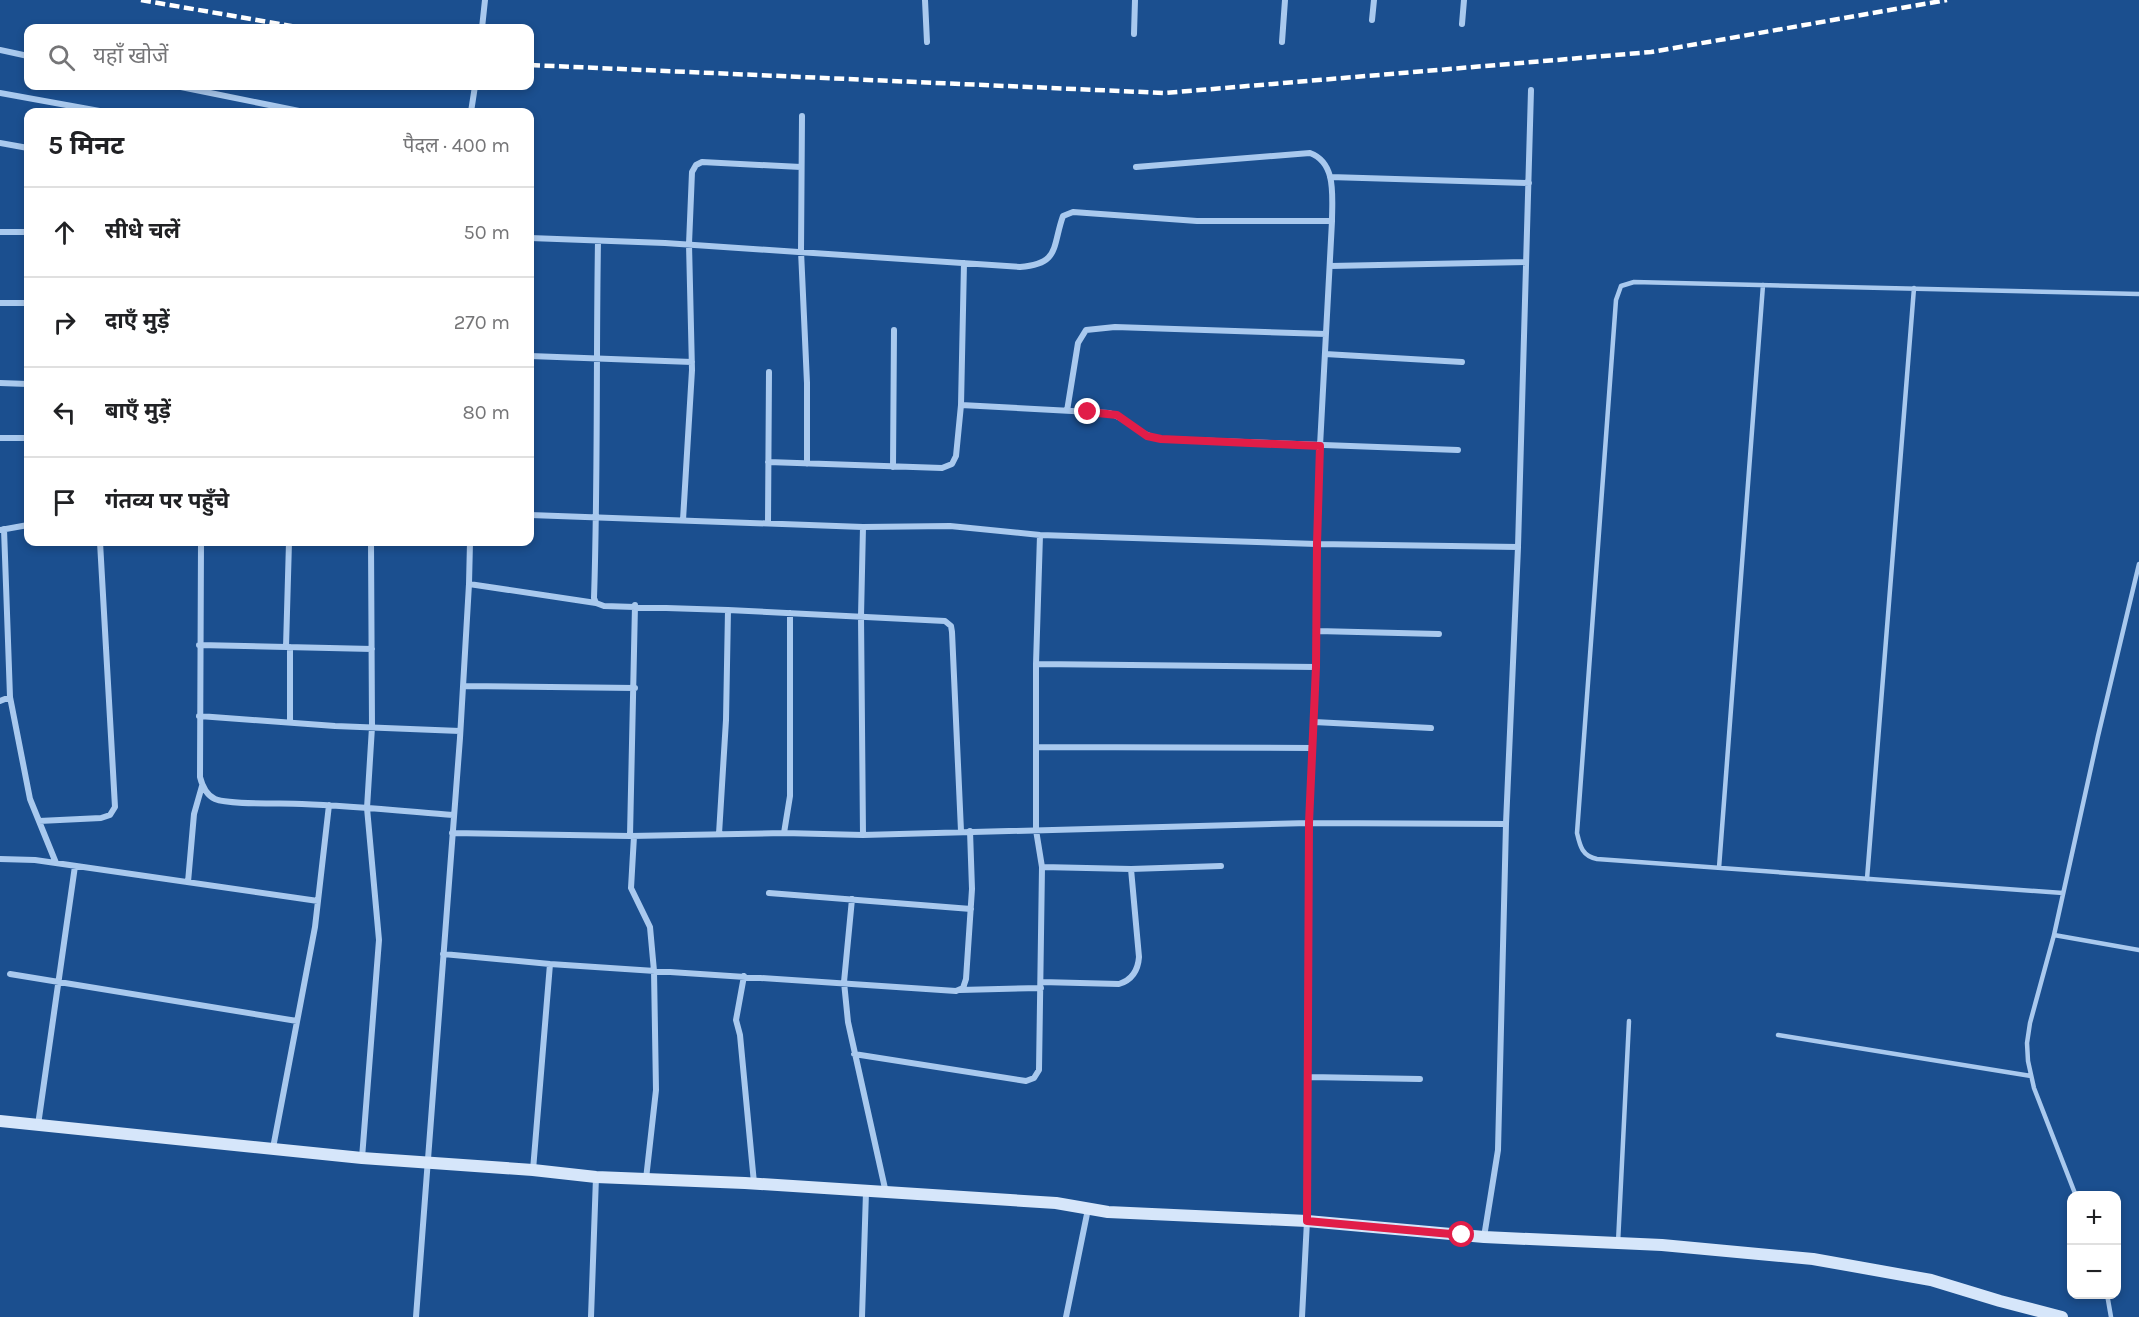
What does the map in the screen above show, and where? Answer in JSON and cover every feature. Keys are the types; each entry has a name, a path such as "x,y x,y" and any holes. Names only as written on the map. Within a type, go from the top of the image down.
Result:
{"street":[{"path":"482,24 485,0"},
{"path":"925,0 927,42"},
{"path":"1134,34 1135,0"},
{"path":"1282,42 1285,0"},
{"path":"1372,20 1374,0"},
{"path":"1462,24 1464,0"},
{"path":"0,50 24,55"},
{"path":"196,90 284,108"},
{"path":"471,108 474,90"},
{"path":"1484,1238 1498,1150 1506,824 1518,547 1531,90"},
{"path":"0,93 83,108"},
{"path":"802,116 801,251 807,383 807,464"},
{"path":"0,143 24,147"},
{"path":"1136,166 1310,153 1321,157 1332,184 1320,446 1316,667 1309,823 1307,1221 1302,1317"},
{"path":"683,520 692,362 690,244 692,172 696,165 702,162 801,167"},
{"path":"1330,177 1529,183"},
{"path":"534,238 690,244 1020,267 1045,262 1053,252 1064,216 1073,212 1197,221 1332,221"},
{"path":"0,232 24,232"},
{"path":"596,603 594,598 597,516 598,241"},
{"path":"1330,266 1526,262"},
{"path":"768,462 942,468 952,464 956,456 961,405 964,263"},
{"path":"0,303 24,303"},
{"path":"1067,411 1078,343 1086,330 1114,327 1326,334"},
{"path":"893,466 894,330"},
{"path":"1325,354 1462,362"},
{"path":"534,356 692,362"},
{"path":"768,523 769,372"},
{"path":"0,383 24,384"},
{"path":"961,405 1117,415 1147,436 1161,439 1458,450"},
{"path":"0,438 24,438"},
{"path":"534,515 863,527 950,526 1040,535 1317,544 1518,547"},
{"path":"24,526 2,529 10,697 30,799 56,863"},
{"path":"863,527 861,616 863,835"},
{"path":"854,1054 1030,1080 1039,1070 1042,867 1036,830 1036,664 1040,535"},
{"path":"39,821 101,818 110,815 115,807 100,546"},
{"path":"201,546 200,777 202,786 208,794 221,800 329,805 453,815"},
{"path":"289,546 290,722"},
{"path":"362,1158 379,940 367,808 372,727 371,546"},
{"path":"416,1317 460,731 470,546"},
{"path":"469,584 604,606 634,605 945,621 951,626 962,831"},
{"path":"634,605 631,888 650,927 654,971 656,1090 646,1179"},
{"path":"719,834 726,720 728,610"},
{"path":"784,833 790,796 790,613"},
{"path":"1317,631 1439,634"},
{"path":"199,645 372,649"},
{"path":"1036,664 1316,667"},
{"path":"463,686 634,688"},
{"path":"0,701 10,697"},
{"path":"199,716 460,731"},
{"path":"1314,722 1431,728"},
{"path":"1037,747 1313,748"},
{"path":"188,882 194,814 202,786"},
{"path":"273,1148 315,927 329,805"},
{"path":"452,832 632,836 784,833 863,835 1309,823 1506,824"},
{"path":"959,990 966,980 971,909 970,831"},
{"path":"0,859 56,863 318,901"},
{"path":"38,1125 75,866"},
{"path":"1042,867 1131,869 1221,866"},
{"path":"443,954 550,964 959,990 1041,985 1119,984 1134,975 1139,957 1131,869"},
{"path":"769,892 971,909"},
{"path":"852,899 844,982 848,1022 886,1193"},
{"path":"533,1170 550,964"},
{"path":"10,974 297,1021"},
{"path":"744,976 736,1020 740,1035 754,1184"},
{"path":"1309,1077 1420,1078"},
{"path":"0,1122 362,1158 533,1170 596,1178 754,1184 1056,1203 1108,1212 1307,1221 1484,1238 1662,1245 1813,1258 1931,1280 2062,1317"},
{"path":"591,1317 596,1178"},
{"path":"862,1317 866,1192"},
{"path":"1065,1317 1088,1209"}],"lane":[{"path":"2063,893 1597,859 1584,854 1577,833 1615,312 1618,292 1627,283 2139,294"},
{"path":"1719,868 1763,285"},
{"path":"1867,879 1914,288"},
{"path":"2074,1191 2034,1088 2027,1043 2139,564"},
{"path":"2054,935 2139,950"},
{"path":"1618,1243 1629,1021"},
{"path":"1778,1035 2031,1076"},
{"path":"2108,1299 2111,1317"}],"railway":[{"path":"141,0 280,24"},
{"path":"534,65 1165,93 1651,52 1947,0"}],"route":[{"path":"1088,412 1117,415 1147,436 1161,439 1320,446 1316,667 1309,823 1307,1221 1462,1235"}]}
